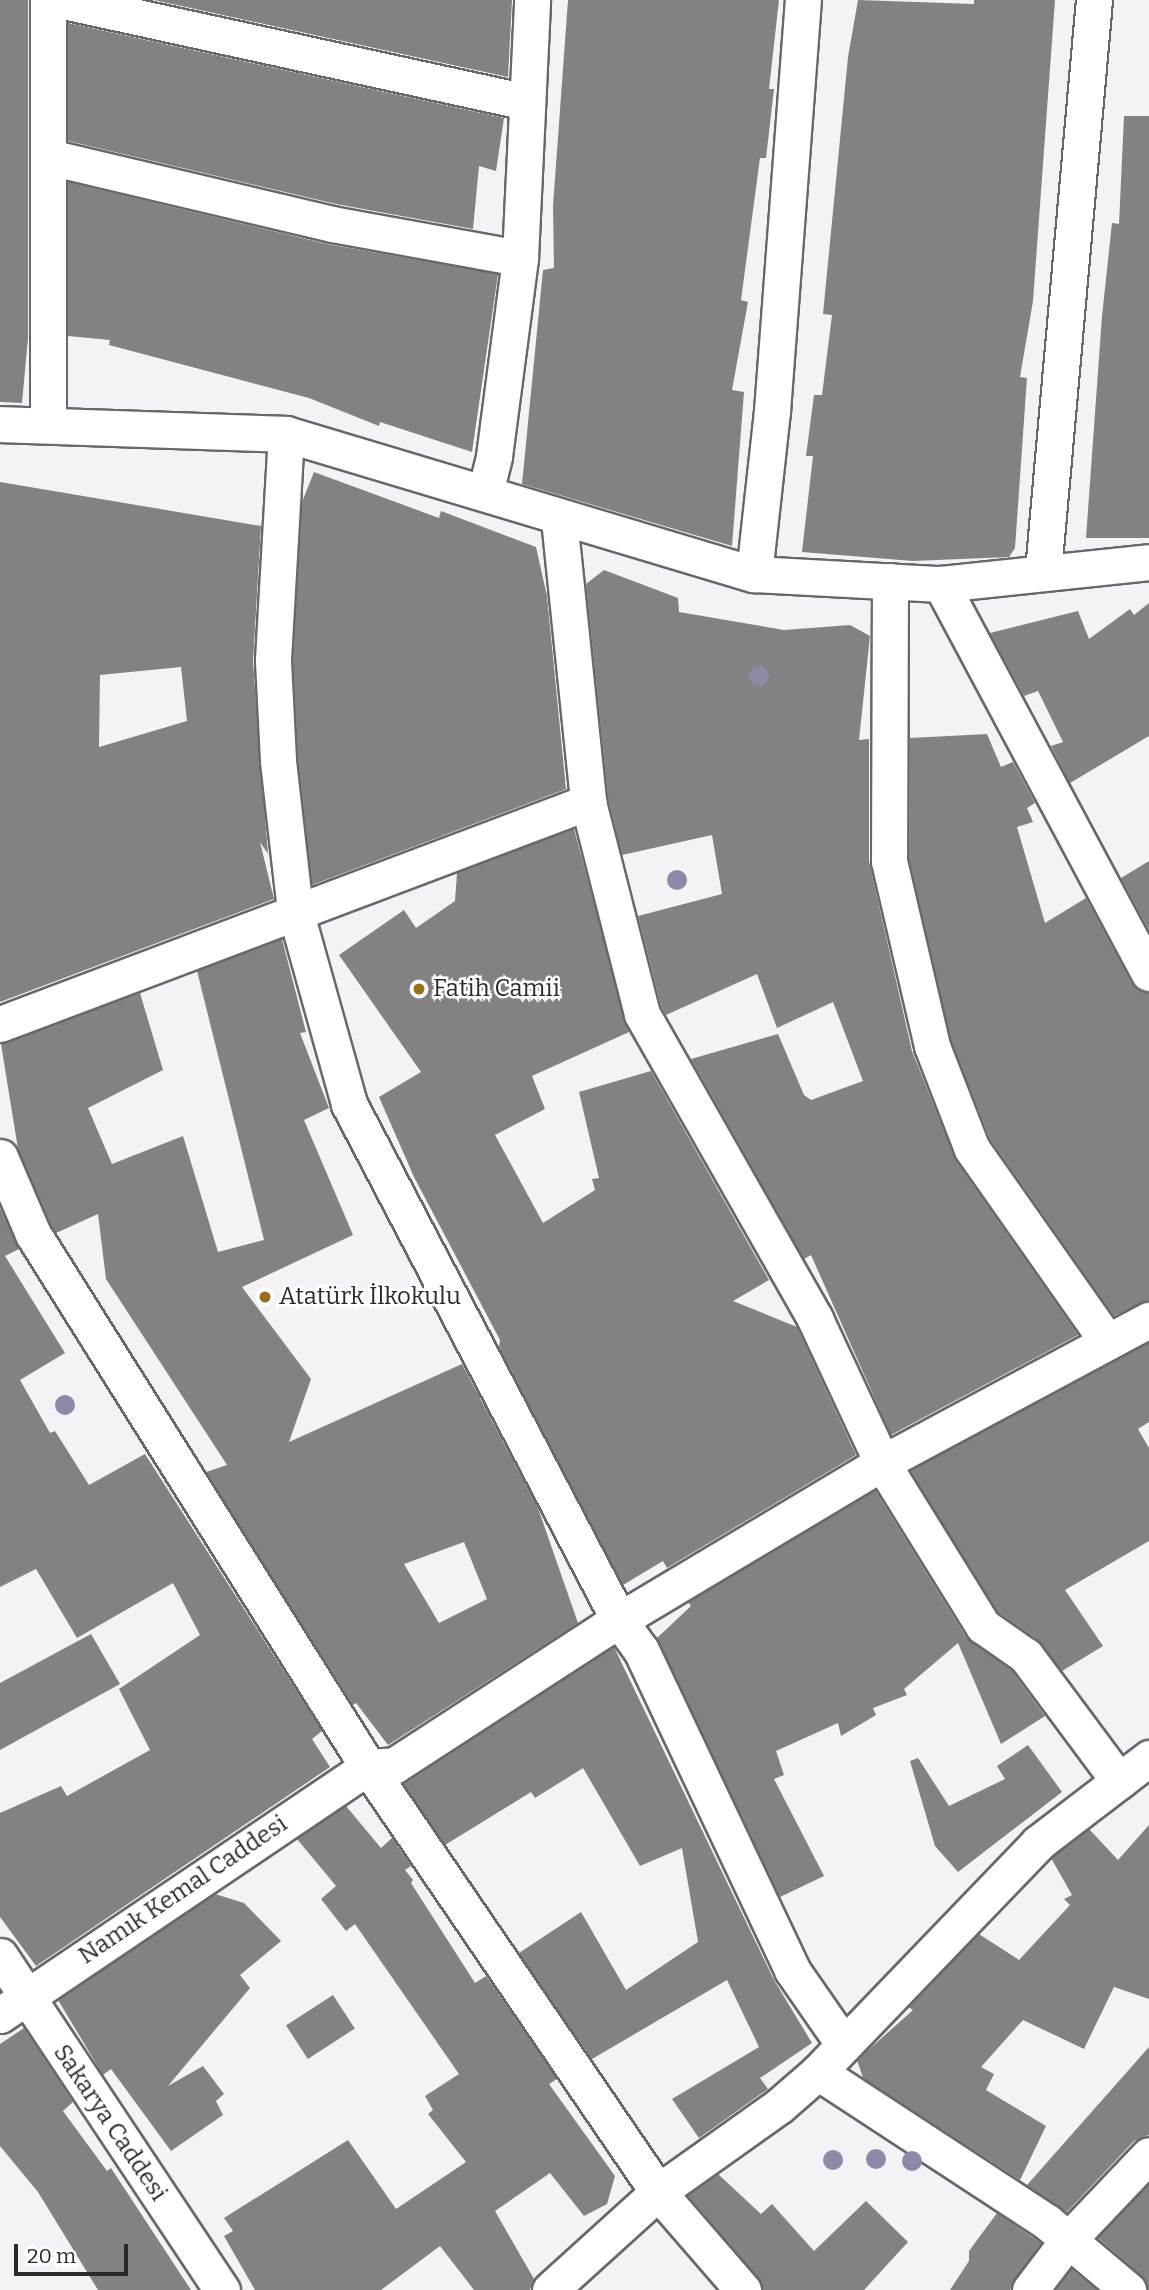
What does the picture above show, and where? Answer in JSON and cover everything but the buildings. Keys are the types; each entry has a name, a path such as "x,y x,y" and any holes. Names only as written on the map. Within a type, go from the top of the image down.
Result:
{"street":[{"path":"48,0 48,424"},
{"path":"59,0 527,102"},
{"path":"485,493 494,456 520,258 532,0"},
{"path":"754,574 772,411 803,0"},
{"path":"1043,571 1094,0"},
{"path":"49,157 332,224 520,258"},
{"path":"0,424 286,434 485,493 559,519 754,574 941,584 1043,571 1149,562"},
{"path":"286,434 272,661 295,910 349,1104 619,1620 641,1650 792,1970 842,2042"},
{"path":"559,519 588,802 642,1014 815,1319 882,1463 984,1626 1026,1656 1119,1781"},
{"path":"890,581 889,861 932,1046 972,1149 1107,1341"},
{"path":"941,584 1149,973"},
{"path":"0,1024 295,910 588,802"},
{"path":"0,1157 33,1234 368,1767 658,2192 743,2290"},
{"path":"368,1767 394,1765 619,1620 882,1463 1149,1320"},
{"path":"550,2290 658,2192 779,2106 818,2072 842,2042 1038,1843 1149,1758"},
{"name":"Namık Kemal Caddesi","path":"13,2006 368,1767"},
{"name":"Sakarya Caddesi","path":"0,1956 13,2006 222,2290"},
{"path":"818,2072 1068,2240 1128,2290"},
{"path":"1030,2290 1068,2240 1149,2155"}],"place":[{"name":"Fatih Camii","path":"419,989"},
{"name":"Atatürk İlkokulu","path":"265,1297"}]}
